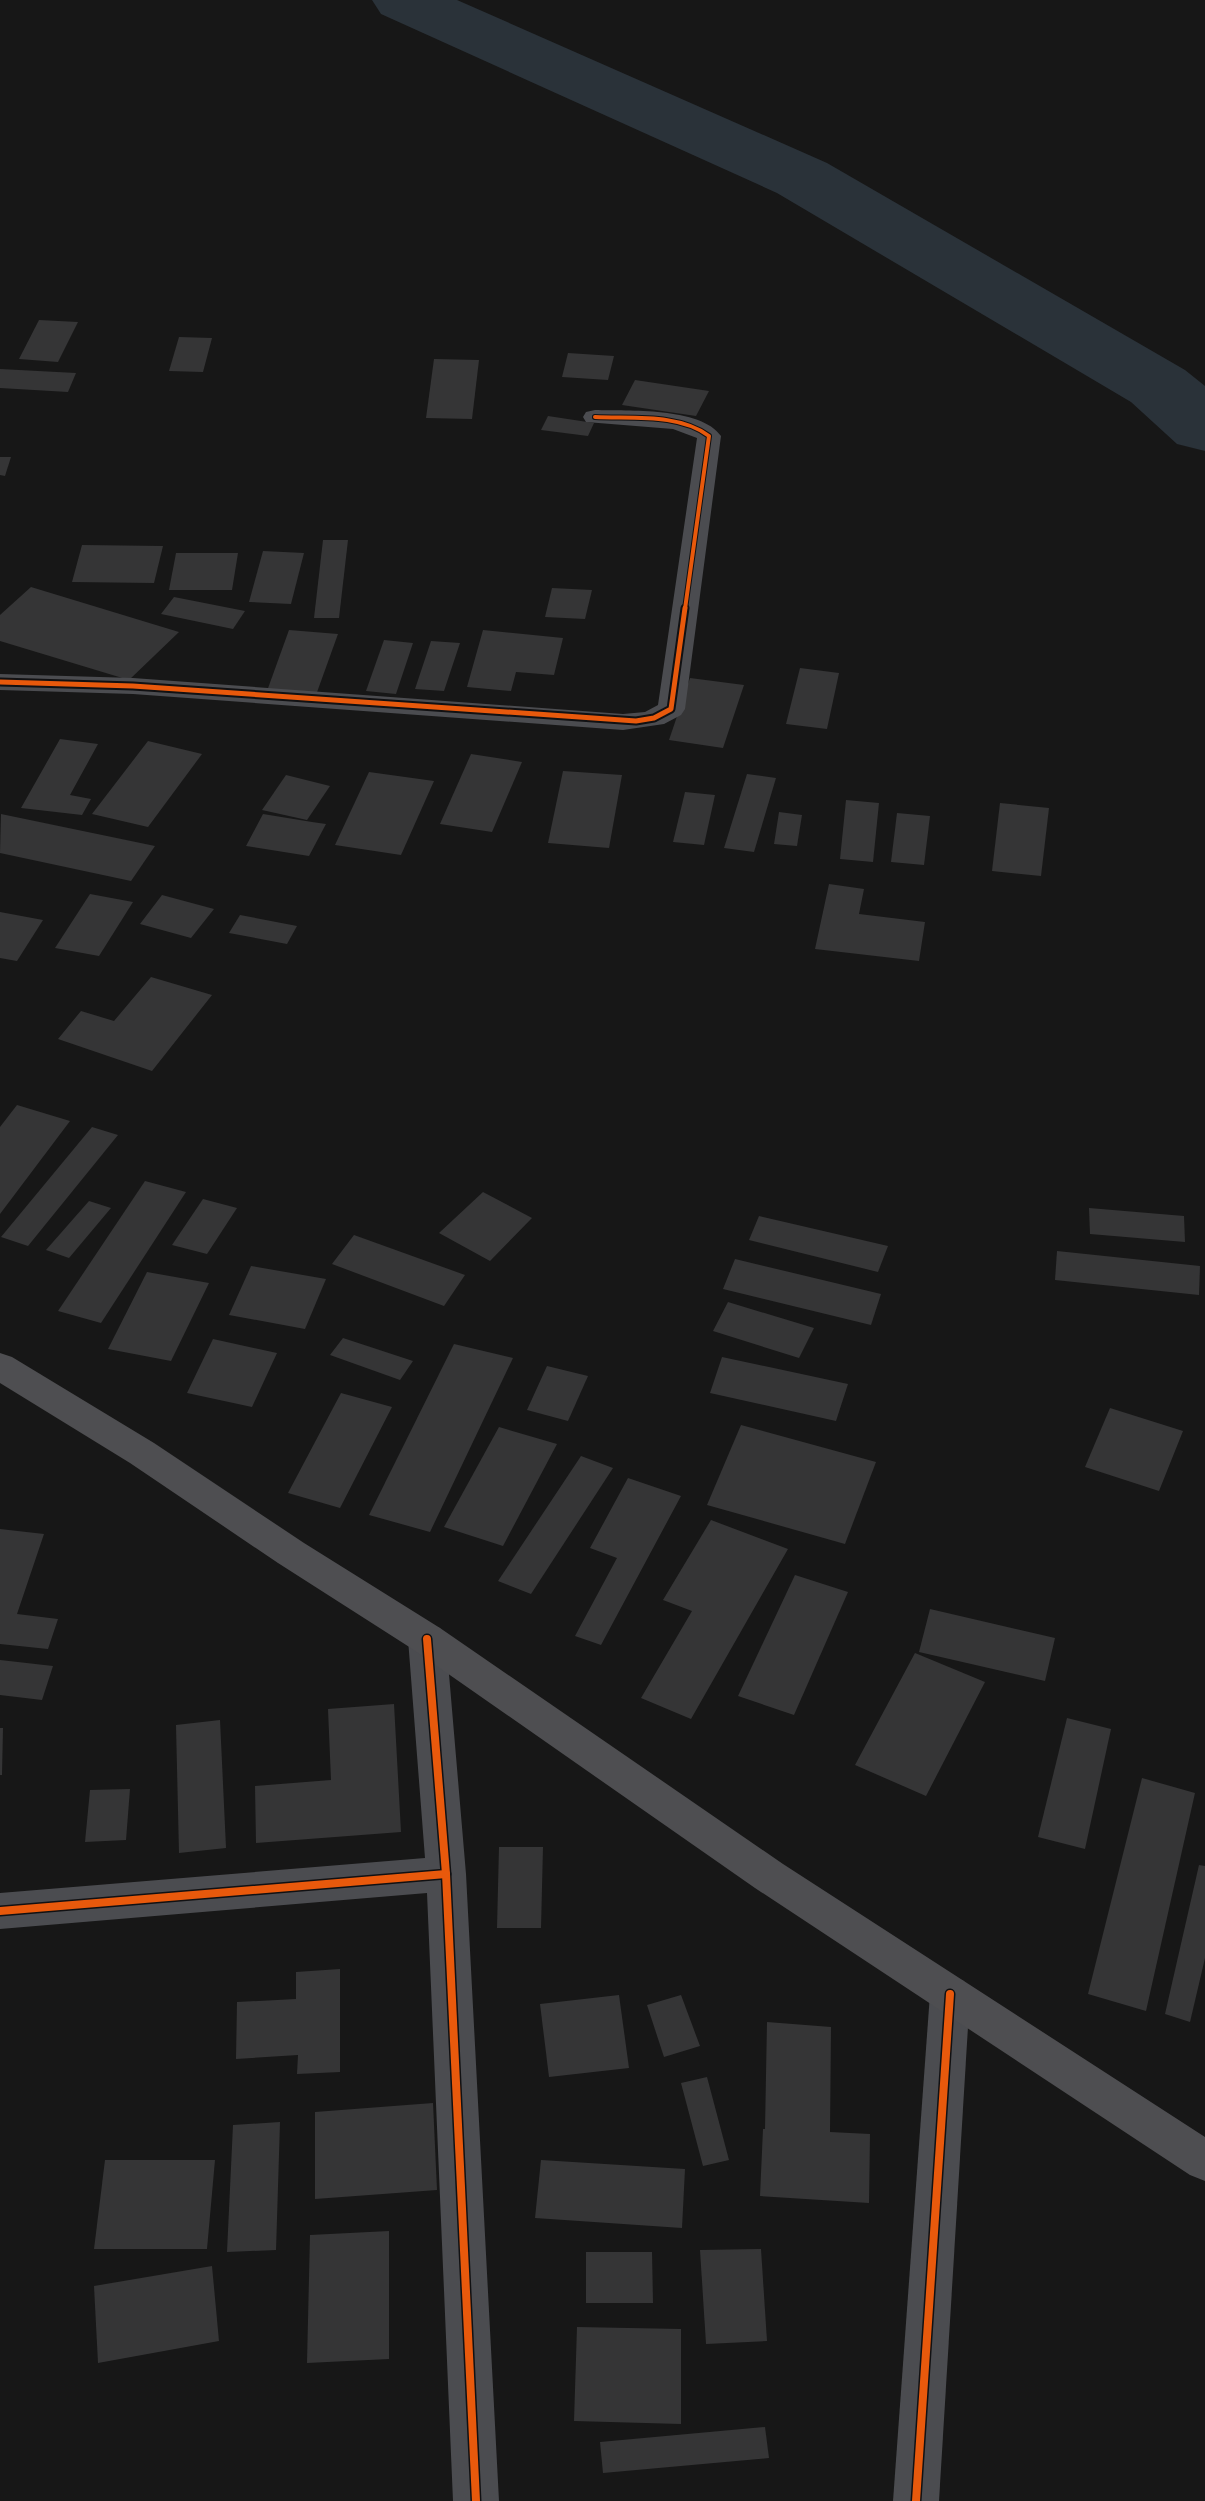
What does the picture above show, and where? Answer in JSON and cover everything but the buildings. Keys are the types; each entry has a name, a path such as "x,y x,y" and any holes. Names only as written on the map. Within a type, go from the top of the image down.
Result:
{"highway":[{"path":"0,1366 142,1453 291,1553 427,1639 769,1876 1205,2161"}],"street":[{"path":"0,682 133,686 623,722 646,720 663,715 671,709 709,436 705,431 687,424 596,417"},
{"path":"427,1639 446,1874 476,2501"},
{"path":"0,1911 446,1874"},
{"path":"916,2501 950,1994"}],"waterway":[{"path":"404,0 802,178 1158,386 1205,427"}],"cycle path":[{"path":"0,682 133,686 623,722 660,716 671,709 709,436 689,425 673,422 595,417"},
{"path":"427,1639 446,1874 476,2501"},
{"path":"0,1911 446,1874"},
{"path":"916,2501 950,1994"}]}
